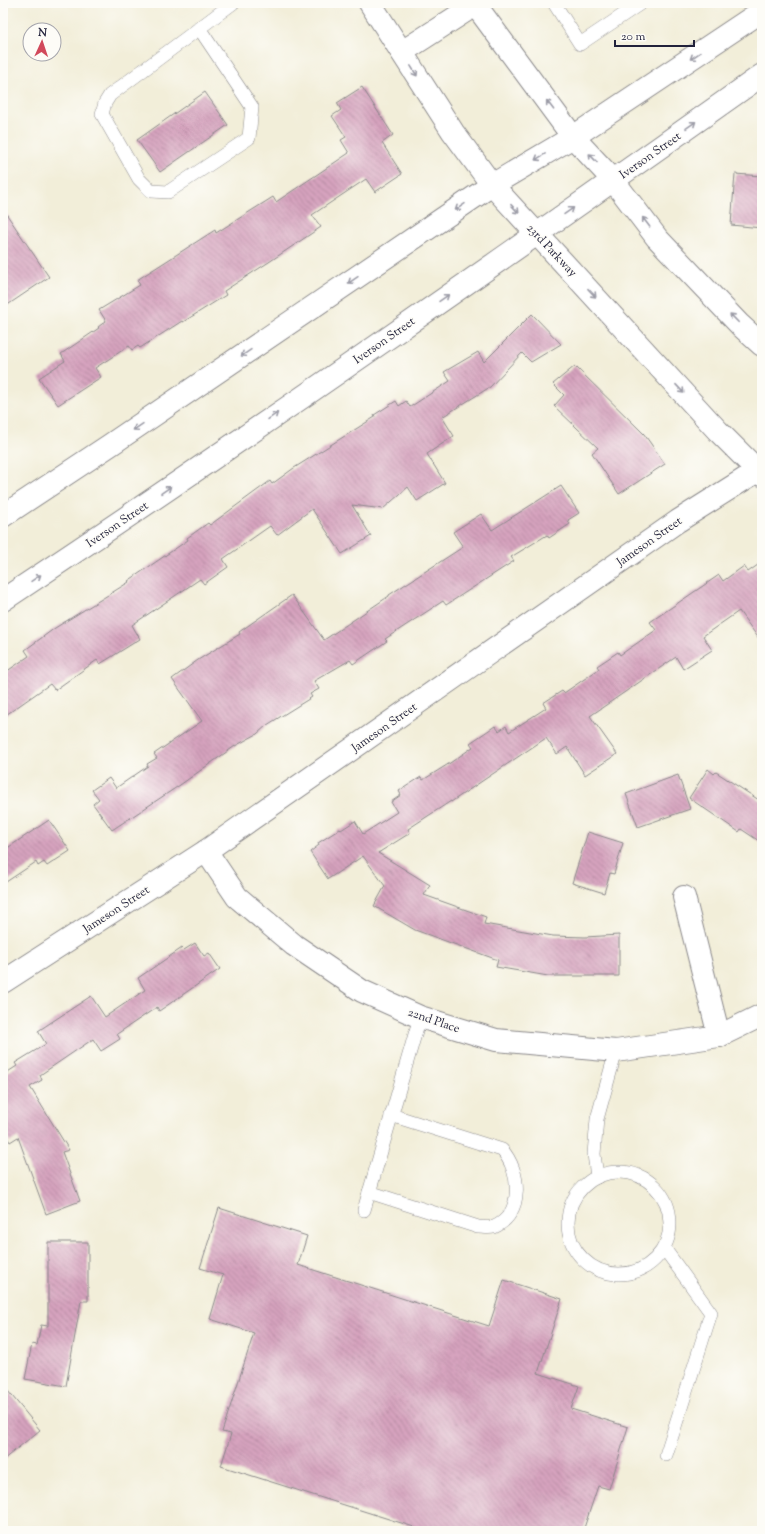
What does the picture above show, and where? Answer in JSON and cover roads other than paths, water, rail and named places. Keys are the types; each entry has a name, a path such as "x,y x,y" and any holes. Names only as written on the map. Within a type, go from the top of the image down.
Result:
{"street":[{"name":"23rd Parkway","path":"370,3 453,132 492,185 718,431 760,471"},
{"path":"402,52 476,4 573,137 614,180 658,238 740,325 762,345"},
{"path":"3,516 117,441 492,185 573,137 762,11"},
{"name":"Iverson Street","path":"3,600 116,525 537,234 762,75"},
{"name":"Jameson Street","path":"3,982 206,851 678,521 760,471"},
{"name":"22nd Place","path":"206,851 237,897 294,945 362,991 420,1017 496,1040 616,1051 719,1036 762,1015"},
{"path":"684,897 719,1036"}],"lane":[{"path":"198,28 252,107 249,138 168,192 151,191 139,179 102,114 105,103 110,95 198,28 233,3"},
{"path":"554,3 580,44 641,3"},
{"path":"364,1210 420,1017"},
{"path":"597,1177 594,1154 596,1125 616,1051"},
{"path":"369,1192 478,1227 492,1227 502,1221 511,1212 515,1200 517,1177 509,1158 502,1150 392,1115"},
{"path":"610,1172 635,1174 647,1180 656,1188 664,1199 669,1210 669,1236 664,1248 656,1258 635,1272 622,1274 609,1273 597,1269 586,1262 571,1242 568,1229 568,1216 578,1193 597,1177 610,1172"},
{"path":"664,1248 711,1313 666,1455"}]}
